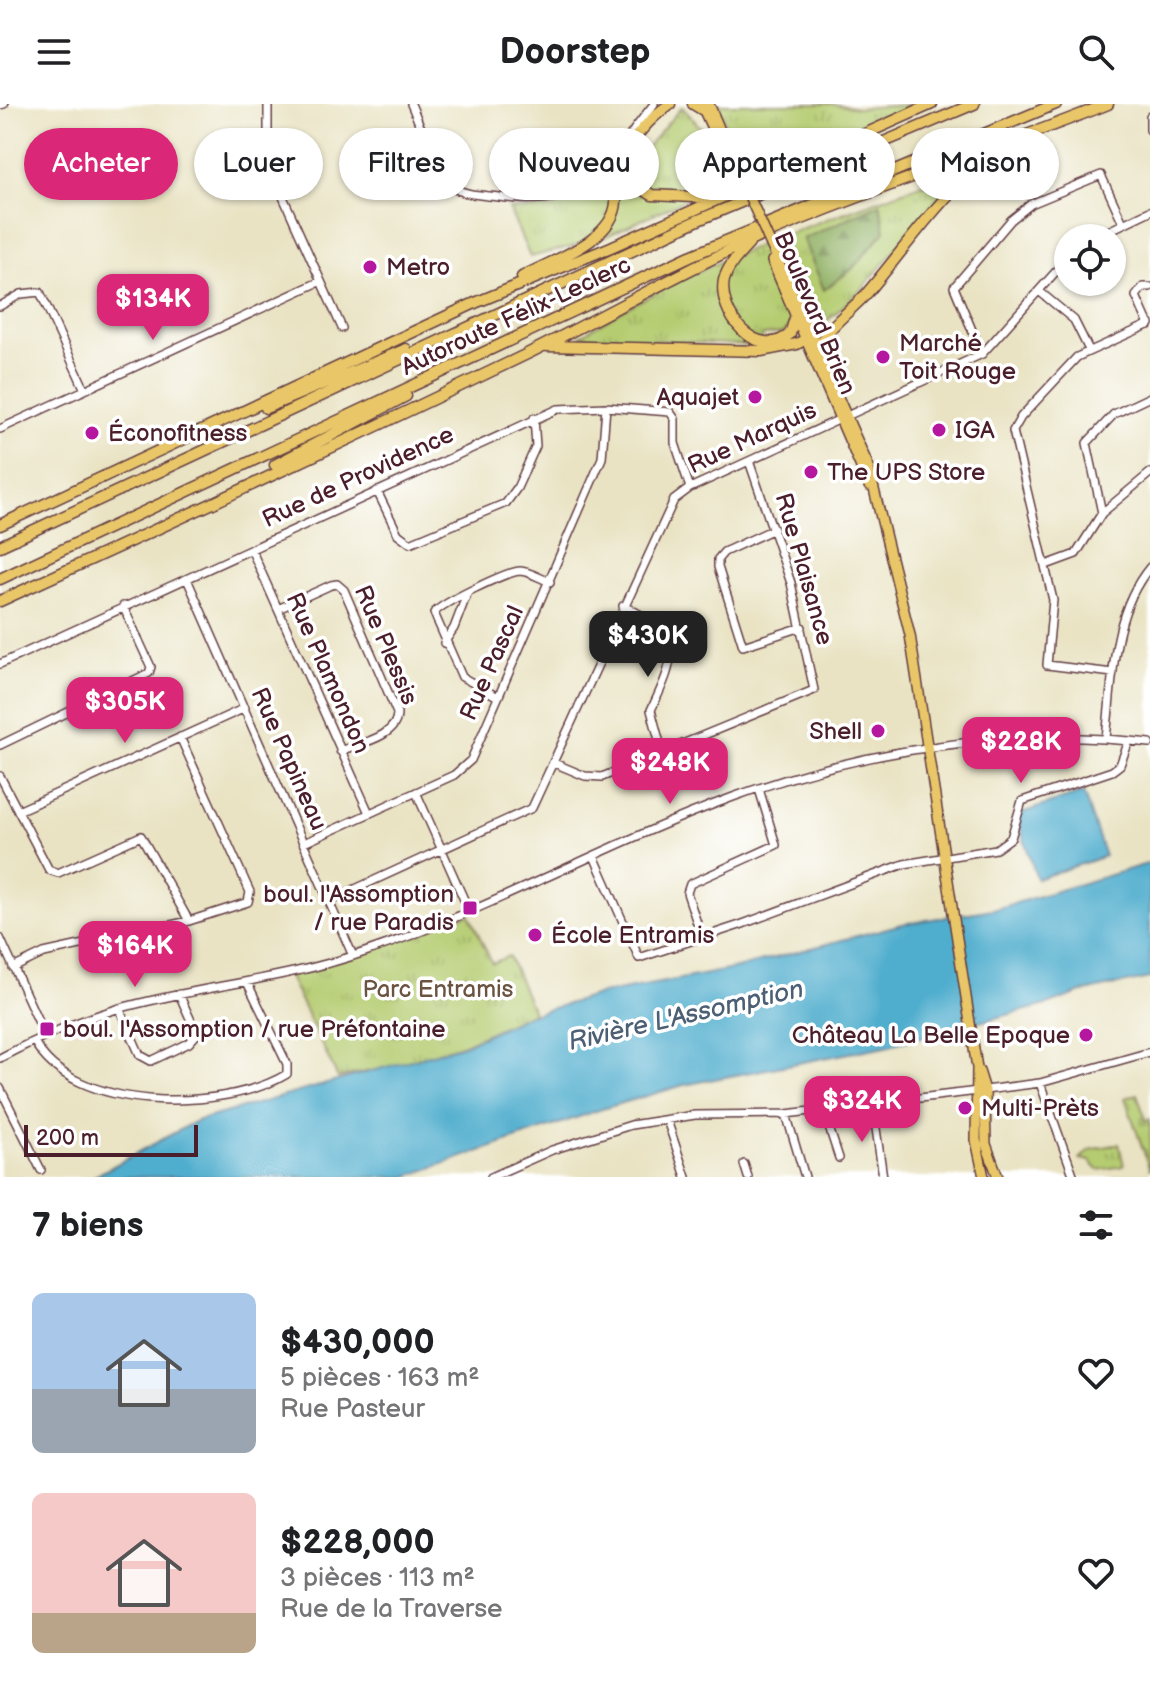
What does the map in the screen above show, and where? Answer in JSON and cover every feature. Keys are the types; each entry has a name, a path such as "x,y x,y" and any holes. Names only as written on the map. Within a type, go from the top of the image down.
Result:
{"highway":[{"path":"646,128 670,104"},
{"path":"877,128 932,104"},
{"name":"Autoroute Félix-Leclerc","path":"0,546 742,200 974,104"},
{"name":"Autoroute Félix-Leclerc","path":"0,579 779,217 1056,104"},
{"path":"1049,128 1108,104"},
{"path":"0,601 543,346 653,286 911,175"},
{"path":"475,303 599,233 613,215 614,200"},
{"path":"0,525 475,303 712,200"},
{"path":"818,347 828,330 861,300 947,200"},
{"path":"754,240 735,259 725,276 723,297 731,317 750,336 773,341 790,334 796,315"},
{"path":"202,431 516,305"},
{"path":"543,346 756,351 810,338"},
{"path":"193,510 472,359"}],"main road":[{"name":"Boulevard Brien","path":"701,105 868,465 872,492 903,600 981,1090"},
{"name":"Boulevard Brien","path":"768,246 796,315 818,347 844,418"},
{"path":"981,1090 976,1140 984,1177"},
{"path":"981,1090 986,1144 998,1177"}],"street":[{"path":"268,104 268,142 275,179 342,328"},
{"path":"411,104 444,175 454,187 489,193"},
{"path":"636,128 654,104"},
{"path":"1150,116 1150,130"},
{"path":"982,354 954,287 1011,220 1031,204 1101,175 1123,223 1150,211"},
{"path":"525,200 553,200"},
{"name":"Rue Marquis","path":"329,901 532,808 667,509 690,488 982,354 1054,274"},
{"path":"0,429 319,282"},
{"path":"1113,673 1047,665 1053,600 1013,431 1059,374 1089,350 1149,324 1136,296 1143,287 1150,287"},
{"path":"0,306 31,291 40,292 85,390"},
{"path":"1039,291 1074,320 1089,350"},
{"path":"1102,513 1087,443 1114,414 1150,397"},
{"name":"Rue de Providence","path":"0,664 558,409 606,407 670,412 675,419 675,443 690,488"},
{"name":"Rue Pascal","path":"304,843 466,767 550,582 605,450 606,407"},
{"path":"377,491 398,534 410,543 497,508 517,488 536,446 534,418"},
{"name":"Rue Plaisance","path":"662,751 807,696 814,690 802,627 774,529 749,461"},
{"path":"1046,565 1076,554 1102,513 1150,473"},
{"path":"774,529 724,552 718,559 718,567 743,646 802,627"},
{"name":"Rue Plamondon","path":"251,549 369,813"},
{"path":"1106,738 1113,673 1126,607 1150,567"},
{"path":"498,697 462,677 444,643 434,613 446,601 520,571 550,582"},
{"name":"Rue Papineau","path":"187,579 353,956"},
{"name":"Rue Plessis","path":"278,609 337,584 350,603 397,713 397,721 390,731 340,751"},
{"path":"444,643 454,628 467,594"},
{"path":"0,745 149,673 151,667 123,606"},
{"path":"554,763 596,777 662,751 651,710 670,670 672,652 669,638 659,625 623,606"},
{"path":"18,811 245,708"},
{"path":"0,1058 45,1036 119,1008 353,956 470,913 594,856 759,789 929,749 1019,736 1106,738 1150,743"},
{"path":"13,968 44,953 189,921 248,902 250,892 180,737"},
{"path":"594,856 639,958 852,886 886,870 989,852 1011,838 1022,801 1112,771 1120,765 1129,741"},
{"path":"0,776 44,864 54,873 137,836 145,838 189,921"},
{"path":"702,938 687,893 690,884 776,845 759,789"},
{"path":"416,792 470,913"},
{"path":"0,938 45,1036"},
{"path":"34,1041 45,1059 58,1070 116,1092 160,1102 215,1098 287,1074 287,1064 247,982"},
{"path":"119,1008 140,1055 151,1061 195,1037 195,1026 179,994"},
{"path":"491,1177 552,1150 631,1125 695,1115 786,1114 872,1101 1040,1083 1150,1052"},
{"path":"1040,1083 1074,1177"},
{"path":"0,1088 41,1170"},
{"path":"872,1101 883,1177"},
{"path":"823,1109 839,1158"},
{"path":"786,1114 805,1177"},
{"path":"667,1120 686,1177"},
{"path":"744,1164 748,1177"}],"green space":[{"path":"717,104 833,104 858,108 923,104 866,128 727,128"},
{"path":"682,107 701,128 675,128 675,200 684,200 598,240 530,257 509,209 540,209 576,200 659,200 659,133"},
{"path":"911,188 911,200 937,200 861,290 816,331 807,311 783,333 763,335 760,346 580,336 624,309 718,263 879,200 895,200 895,194","holes":["880,204 885,231 851,270 831,283"]},
{"path":"880,204 885,231 851,270 824,290 803,239"},
{"name":"Parc Entramis","path":"469,914 492,963 509,956 533,1012 464,1044 402,1064 338,1078 287,973"},
{"path":"1137,1094 1146,1120 1150,1119 1150,1170 1125,1098"},
{"path":"1119,1144 1124,1166 1098,1170 1090,1161 1080,1159 1090,1150"}],"water":[{"path":"1083,792 1105,856 1037,879 1016,815"},
{"name":"Rivière L'Assomption","path":"1150,863 1150,978 1079,993 1050,1004 886,1046 684,1085 602,1109 405,1177 93,1177 196,1121 464,1045 526,1016 601,994 733,969 902,924 999,908"}],"place":[{"name":"Metro","path":"370,267"},
{"name":"Marché Toit Rouge","path":"883,357"},
{"name":"Aquajet","path":"755,397"},
{"name":"IGA","path":"939,430"},
{"name":"Éconofitness","path":"92,433"},
{"name":"The UPS Store","path":"811,472"},
{"name":"Shell","path":"878,731"},
{"name":"boul. l'Assomption / rue Paradis","path":"470,908"},
{"name":"École Entramis","path":"535,935"},
{"name":"boul. l'Assomption / rue Préfontaine","path":"47,1029"},
{"name":"Château La Belle Epoque","path":"1086,1035"},
{"name":"Multi-Prèts","path":"965,1108"}]}
